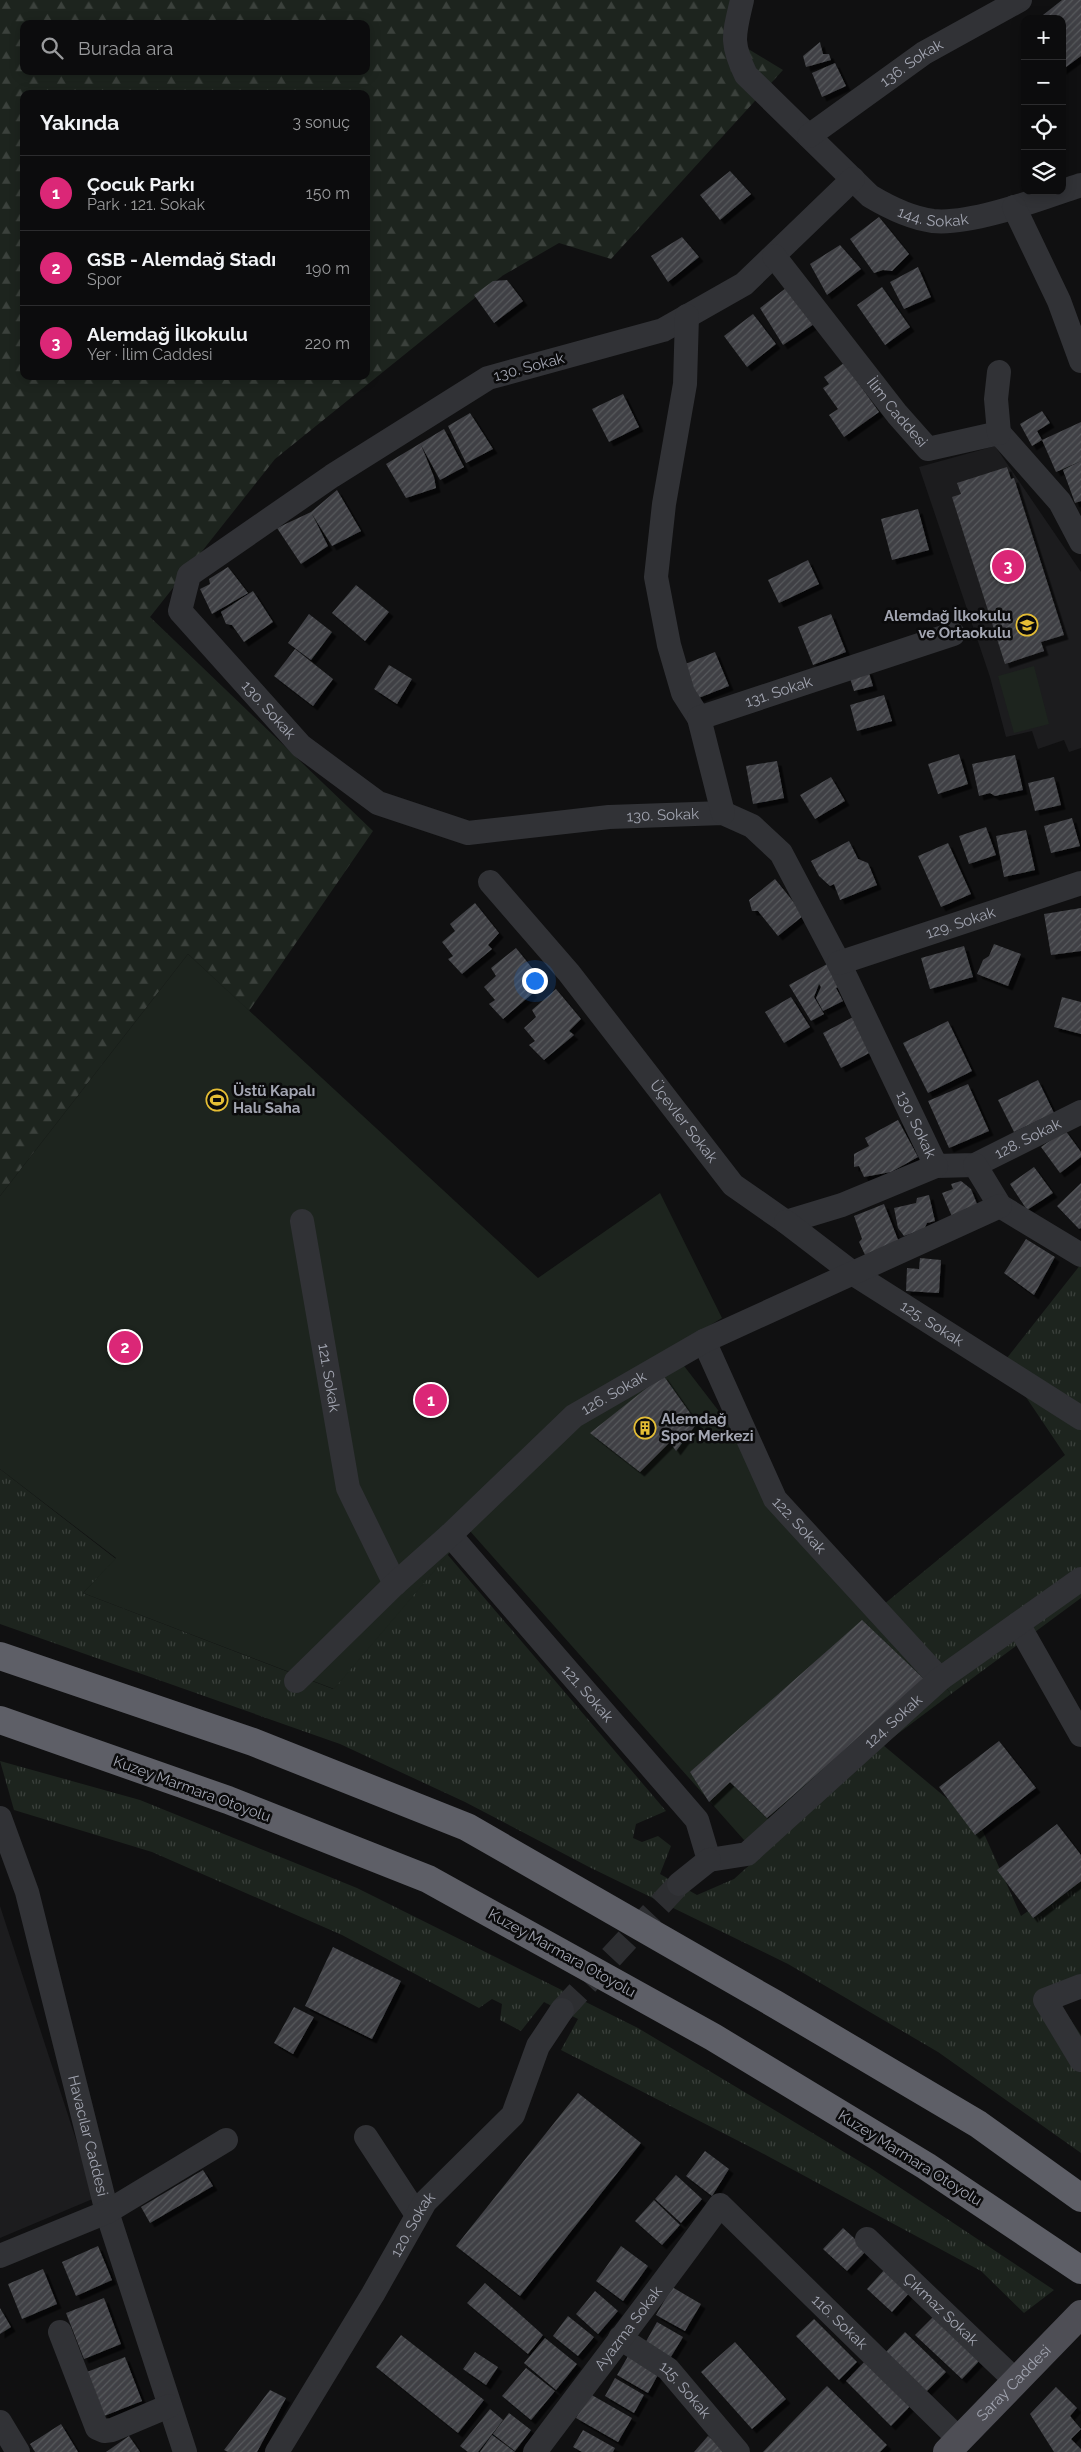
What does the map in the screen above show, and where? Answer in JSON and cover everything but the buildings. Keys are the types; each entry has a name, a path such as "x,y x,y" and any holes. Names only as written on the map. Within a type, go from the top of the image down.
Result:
{"highway":[{"path":"0,1656 254,1742 467,1827 767,1999 978,2124 1081,2198"},
{"name":"Kuzey Marmara Otoyolu","path":"1,1721 228,1800 428,1879 712,2036 926,2166 1074,2266"}],"main road":[{"name":"Saray Caddesi","path":"953,2446 1016,2381 1080,2322"}],"street":[{"name":"144. Sokak","path":"742,0 734,32 736,54 746,75 870,196 891,209 913,217 934,221 956,221 1014,207 1081,185"},
{"name":"136. Sokak","path":"809,136 924,53 1020,0"},
{"name":"130. Sokak","path":"853,179 744,284 662,330 488,378 332,476 189,575 180,611 301,746 378,803 468,833 609,817 723,813 752,826 781,852 839,963 936,1166 974,1165"},
{"path":"1014,207 1055,293 1081,361"},
{"name":"İlim Caddesi","path":"774,256 897,414 928,449 999,433"},
{"path":"687,316 684,384 664,504 656,578 669,645 683,693 699,718 723,813"},
{"path":"998,372 996,399 999,433 1076,518 1081,542"},
{"name":"131. Sokak","path":"699,718 952,634"},
{"name":"Üçevler Sokak","path":"490,882 568,973 732,1185 786,1222"},
{"name":"129. Sokak","path":"839,963 1081,882"},
{"name":"128. Sokak","path":"974,1165 1081,1112"},
{"path":"974,1165 1000,1206 1081,1255"},
{"path":"786,1222 842,1205 936,1166"},
{"name":"126. Sokak","path":"296,1681 395,1584 450,1536 574,1416 704,1341 1000,1206"},
{"name":"121. Sokak","path":"302,1221 348,1488 395,1584"},
{"name":"125. Sokak","path":"786,1222 854,1274 1081,1418"},
{"name":"122. Sokak","path":"704,1341 775,1499 940,1679"},
{"name":"121. Sokak","path":"450,1536 698,1820 709,1860"},
{"name":"124. Sokak","path":"709,1860 747,1854 940,1679 1081,1579"},
{"path":"1018,1624 1081,1735"},
{"name":"Havacılar Caddesi","path":"0,1818 28,1892 106,2212 185,2452"},
{"path":"679,1884 709,1860"},
{"path":"1081,1986 1045,2000 1081,2060"},
{"name":"120. Sokak","path":"277,2452 373,2294 424,2202 513,2115 538,2046 562,2010"},
{"path":"366,2137 417,2215"},
{"path":"0,2256 106,2212 226,2140"},
{"name":"Ayazma Sokak","path":"536,2452 620,2338 648,2306 720,2205"},
{"name":"116. Sokak","path":"720,2205 953,2446"},
{"name":"Çıkmaz Sokak","path":"867,2239 1016,2381"},
{"path":"60,2332 97,2428 104,2431 112,2430 169,2406"},
{"name":"115. Sokak","path":"620,2338 668,2369 738,2452"},
{"path":"0,2422 18,2452"}],"shaded area":[{"name":"Alemdağ İlkokulu ve Ortaokulu","path":"995,446 1081,572 1081,748 1069,752 1064,740 1038,749 1032,731 1006,737 990,677 919,467"},
{"path":"0,1906 95,2198 0,2238"}],"green space":[{"path":"0,0 740,0 725,35 783,70 611,259 559,243 502,276 275,459 150,617 373,831 249,1011 188,954 0,1196"},
{"path":"1034,666 1049,724 1014,733 998,676"},
{"path":"188,954 538,1278 660,1193 722,1318 671,1349 788,1501 883,1605 951,1694 883,1745 759,1857 469,1530 334,1689 83,1593 116,1558 0,1469 0,1196"},
{"path":"1081,1264 1081,1598 951,1694 883,1605 1065,1455 1003,1363"},
{"path":"0,1469 116,1559 83,1593 333,1689 447,1554 666,1811 636,1824 633,1838 642,1842 658,1836 671,1846 660,1874 697,1895 734,1879 883,1745 981,1827 1021,1916 1081,1874 1081,1994 1060,2004 1081,2035 1081,2153 938,2052 788,1964 589,1867 465,1802 340,1744 0,1624"},
{"path":"0,1761 140,1800 357,1888 638,2028 869,2167 1054,2290 1024,2313 981,2271 760,2152 561,2050 578,2019 544,2002 521,2031 500,2020 502,2004 492,1999 479,2008 342,1935 152,1852 14,1810"}],"tunnel":[{"path":"562,2010 679,1884"}],"place":[{"name":"Alemdağ İlkokulu","path":"1008,566"},
{"name":"Alemdağ İlkokulu ve Ortaokulu","path":"1027,625"},
{"name":"Üstü Kapalı Halı Saha","path":"217,1100"},
{"name":"GSB - Alemdağ Stadı","path":"125,1347"},
{"name":"Çocuk Parkı","path":"431,1400"},
{"name":"Alemdağ Spor Merkezi","path":"645,1428"}]}
